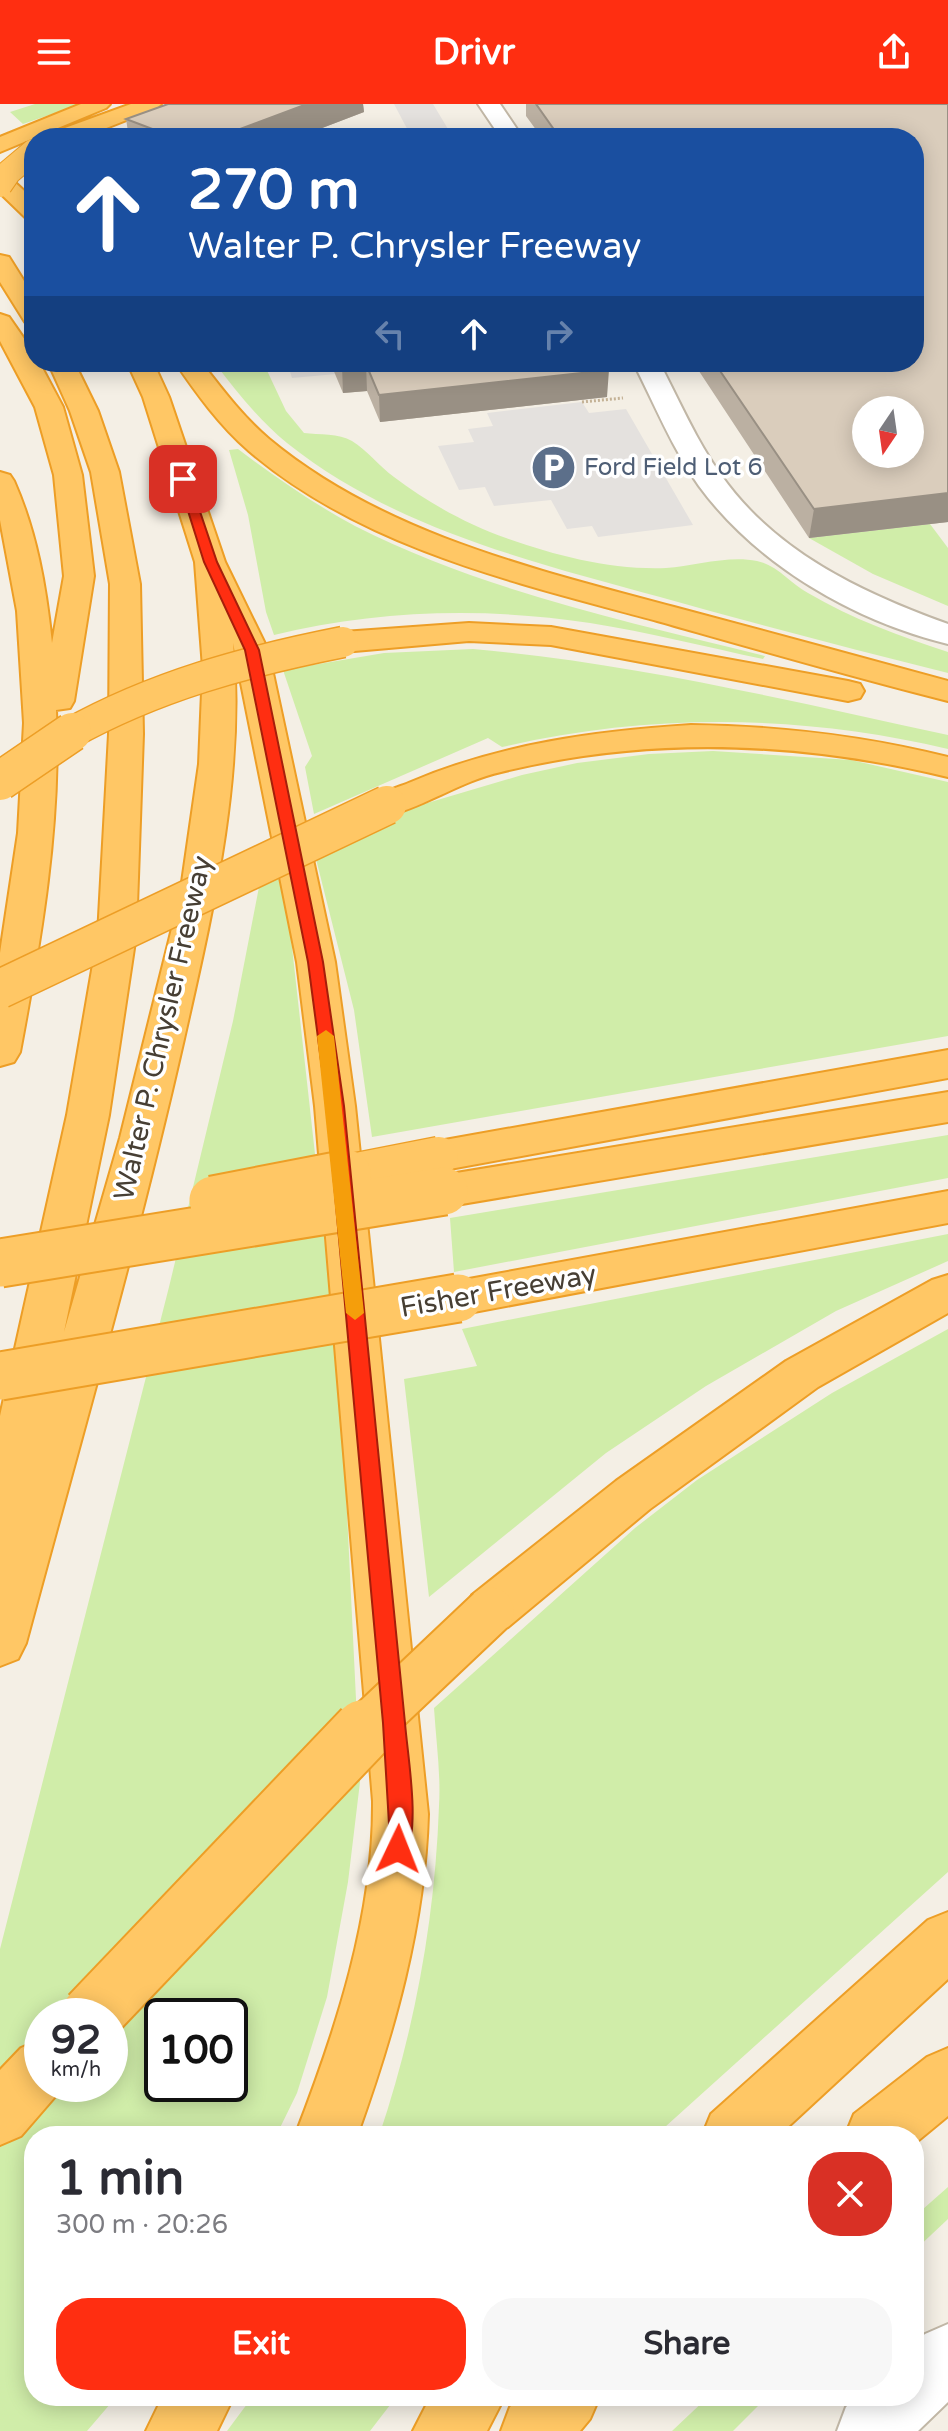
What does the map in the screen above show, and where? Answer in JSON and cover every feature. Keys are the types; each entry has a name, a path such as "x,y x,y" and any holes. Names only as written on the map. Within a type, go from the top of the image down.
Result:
{"highway":[{"path":"39,128 99,104"},
{"path":"86,128 150,104"},
{"path":"0,145 24,135"},
{"path":"24,159 0,183 24,204"},
{"path":"0,262 24,301"},
{"path":"0,322 24,361"},
{"path":"0,1052 23,944 39,815 79,576 68,475 57,431 31,372"},
{"path":"0,1526 88,1115 117,935 126,734 125,584 105,472 84,411 66,372"},
{"name":"Walter P. Chrysler Freeway","path":"0,1643 141,1138 198,896 216,764 219,668 210,562 156,397 145,372"},
{"path":"195,372 218,404 260,445 299,475 376,519 456,552 562,586 948,691"},
{"path":"0,481 11,505 21,542 40,666 39,815"},
{"path":"210,562 252,650 316,962 335,1106 394,1723 400,1824 393,1897 348,2079 330,2126"},
{"path":"0,781 71,733 162,689 221,668 343,642 469,632 551,636 948,711"},
{"path":"0,989 387,805 480,767 584,744 700,734 800,738 899,754 948,767"},
{"path":"0,1263 442,1174 948,1064"},
{"path":"0,1245 442,1174 948,1107"},
{"name":"Fisher Freeway","path":"0,1376 458,1298 948,1207"},
{"path":"108,1998 332,1760 490,1611 633,1495 802,1374 948,1292"},
{"path":"744,2126 948,1940"},
{"path":"888,2126 948,2078"},
{"path":"0,2115 24,2089"},
{"path":"179,2431 195,2406"},
{"path":"446,2431 465,2406"},
{"path":"534,2431 558,2406"}],"street":[{"path":"489,104 505,128"},
{"path":"651,372 710,480 737,515 813,576 948,635"},
{"path":"924,2380 948,2357"},
{"path":"870,2431 896,2406"}],"green space":[{"path":"35,104 81,104 23,124 10,112"},
{"path":"222,372 268,372 286,411 304,433 347,438 420,495 447,512 491,532 565,556 625,567 666,568 735,559 764,563 842,611 948,652 948,673 768,627 563,570 465,539 372,498 328,473 276,434"},
{"path":"238,449 340,518 454,569 608,617 765,656 763,659 590,623 471,613 352,620 274,635 266,612 248,515 229,450"},
{"path":"930,524 948,548 948,606 873,574 809,538"},
{"path":"473,649 652,673 771,697 948,735 948,749 837,729 725,722 613,728 502,747 488,738 314,814 305,767 312,756 283,670 384,653"},
{"path":"713,751 851,760 948,782 948,1036 372,1137 354,1010 316,859 407,809 522,775 577,763 649,754"},
{"path":"278,876 290,929 341,1388 360,1782 348,1882 327,1997 297,2093 281,2126 24,2126 24,2406 108,2406 87,2431 0,2431 0,1949 169,1287 233,1021 259,887"},
{"path":"948,1135 948,1178 454,1272 450,1218"},
{"path":"948,1234 948,1261 836,1311 706,1386 606,1453 429,1597 404,1379 477,1366 462,1329"},
{"path":"948,1329 948,1872 666,2126 382,2126 413,2014 428,1932 439,1794 434,1708 635,1528 697,1480 832,1393"},
{"path":"948,2187 948,2219 924,2242 924,2208"},
{"path":"246,2406 389,2406 370,2431 227,2431"},
{"path":"698,2406 758,2406 733,2431 672,2431"}],"shaded area":[{"path":"394,104 433,104 447,128 407,128"},
{"path":"290,372 336,374 292,378"},
{"name":"Ford Field Lot 6","path":"582,402 589,413 626,409 693,525 598,537 592,526 567,529 551,500 494,506 485,487 459,490 438,446 474,442 468,429 493,426 487,413"}],"building":[{"path":"168,104 307,104 243,128 150,128 126,119"},
{"path":"536,104 948,104 948,493 814,509 721,372 924,372 924,128 553,128"},
{"path":"369,372 591,372 379,395"}],"slow traffic":[{"path":"326,1036 355,1313"}],"place":[{"name":"Ford Field Lot 6","path":"553,467"}],"route":[{"path":"183,479 210,562 252,650 316,962 335,1106 394,1723 400,1824 398,1849"}]}
